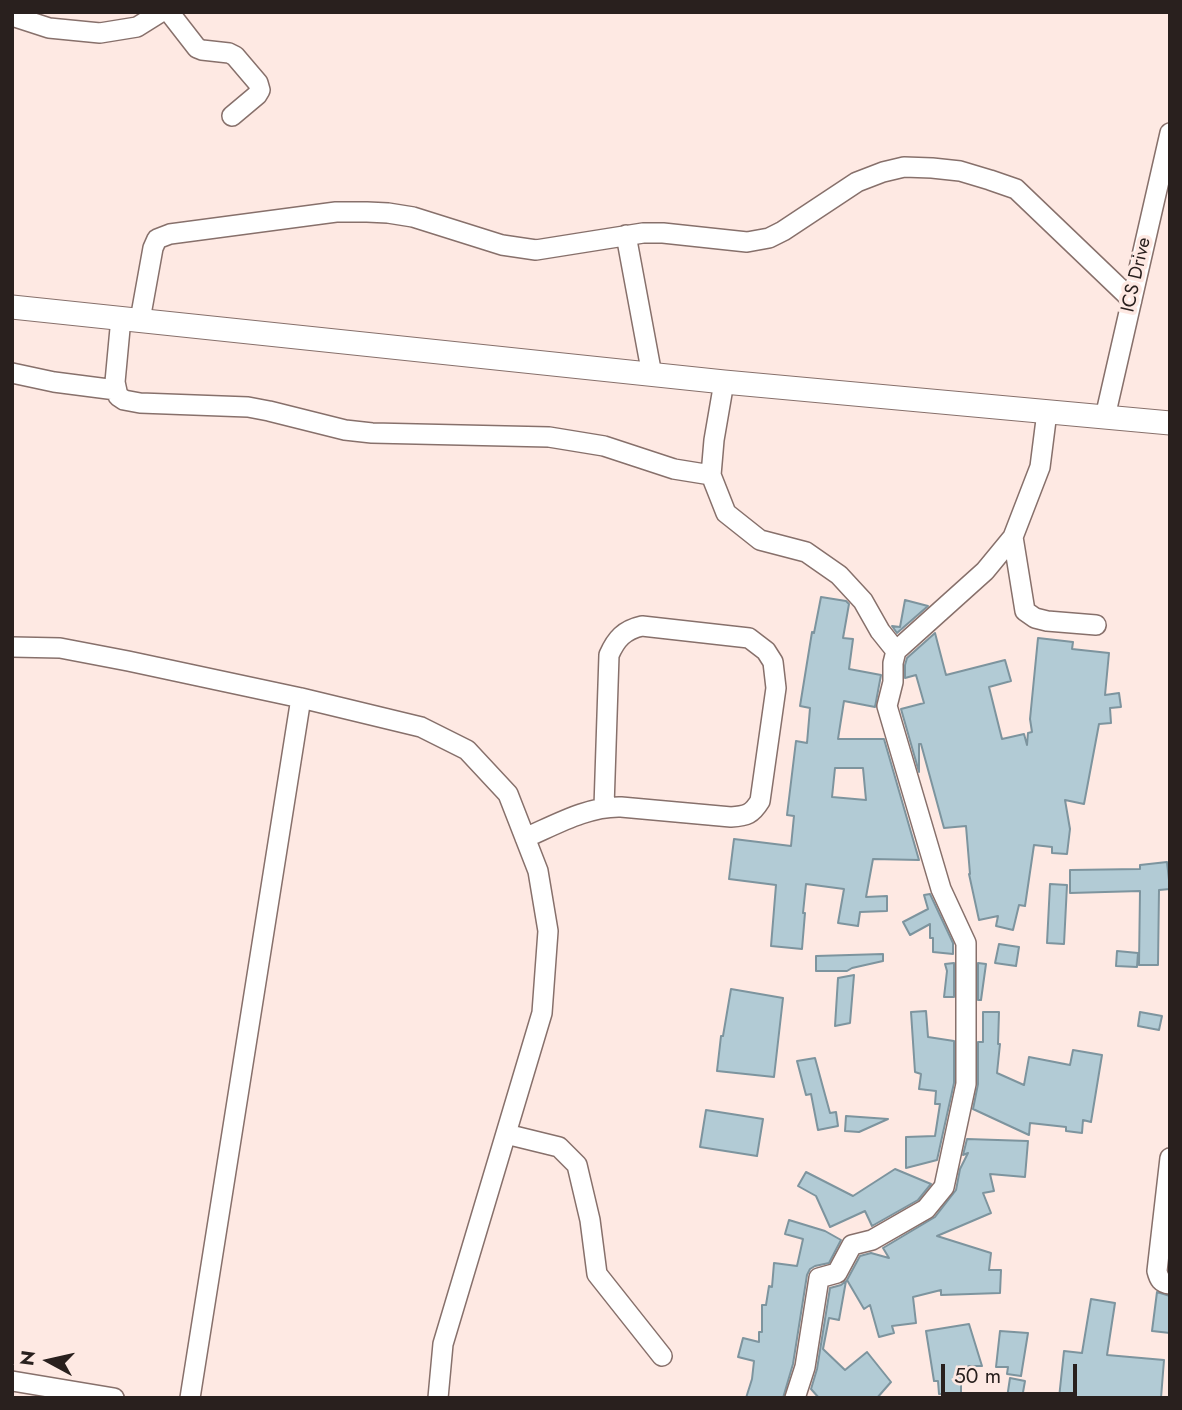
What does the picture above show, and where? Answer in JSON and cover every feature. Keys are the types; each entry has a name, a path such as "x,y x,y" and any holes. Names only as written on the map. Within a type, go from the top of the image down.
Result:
{"main road":[{"path":"12,307 724,383 1170,423"}],"street":[{"path":"12,16 49,28 100,33 137,27 161,12"},
{"path":"169,12 197,48 235,56 258,83 260,89 257,95 232,116"},
{"name":"ICS Drive","path":"1105,417 1170,133"},
{"path":"711,475 674,469 623,451 585,442 550,437 372,433 345,430 248,407 132,402 118,396 115,382 131,319 157,239 170,234 336,212 388,213 413,217 502,245 536,250 643,233 747,242 769,238 783,231 857,183 883,172 904,167 960,171 1016,189 1132,300"},
{"path":"626,235 652,375"},
{"path":"12,373 54,382 116,390"},
{"path":"724,383 711,475 726,513 761,540 806,552 839,575 863,601 880,631 896,651"},
{"path":"795,1398 805,1367 819,1278 837,1273 852,1245 872,1240 926,1209 944,1187 966,1084 966,943 941,889 887,706 896,651 985,571 1013,537 1040,467 1047,412"},
{"path":"1013,537 1025,611 1035,618 1047,621 1096,625"},
{"path":"525,838 604,807 732,817 745,816 754,810 760,801 776,688 773,662 766,650 749,638 642,626 627,630 621,635 608,655 604,807"},
{"path":"12,647 60,648 128,661 421,727 467,751 508,794 538,871 548,931 542,1013 443,1343 438,1398"},
{"path":"190,1398 301,698"},
{"path":"506,1134 559,1147 577,1165 590,1220 597,1274 663,1356"},
{"path":"1170,1158 1157,1271 1158,1278 1170,1284"},
{"path":"12,1381 114,1398"}],"building":[{"path":"821,597 846,601 849,604 843,638 853,639 849,669 881,675 875,707 844,701 838,739 884,739 919,860 873,859 866,897 887,896 887,911 860,912 858,926 838,923 844,889 806,884 802,949 771,946 776,885 729,879 734,839 791,846 794,816 787,815 796,741 807,743 810,708 800,706 812,632 814,633","holes":["835,768 863,768 866,800 832,797"]},
{"path":"905,600 928,606 897,633 892,626 900,627"},
{"path":"935,633 946,675 1005,660 1011,681 989,687 1002,739 1024,734 1027,745 1028,733 1032,732 1030,719 1038,638 1073,642 1072,649 1109,653 1105,695 1119,693 1121,707 1110,708 1111,723 1099,724 1084,804 1065,800 1070,829 1067,854 1052,853 1052,847 1034,845 1025,906 1019,905 1013,930 996,926 998,916 979,920 969,874 966,826 944,828 921,744 919,772 901,709 924,703 916,675 905,678 905,665 907,658"},
{"path":"1167,862 1170,889 1159,890 1158,965 1139,965 1140,891 1070,893 1070,870 1140,869 1140,865"},
{"path":"1050,884 1067,885 1064,944 1047,943"},
{"path":"930,894 953,943 953,954 933,952 930,924 910,935 903,922 928,909 924,895"},
{"path":"999,944 1019,947 1016,966 995,963"},
{"path":"1117,951 1138,953 1137,967 1116,966"},
{"path":"883,954 883,961 847,971 816,971 816,956"},
{"path":"954,963 954,997 944,997 947,971 945,964"},
{"path":"978,963 986,964 981,1000 978,1000"},
{"path":"854,975 850,1023 835,1026 838,978"},
{"path":"731,989 783,998 774,1077 717,1071"},
{"path":"926,1011 928,1037 954,1041 954,1083 937,1160 906,1168 906,1137 935,1136 940,1104 935,1104 936,1091 919,1089 921,1074 915,1072 911,1012"},
{"path":"983,1012 999,1012 997,1073 1024,1085 1029,1057 1070,1065 1073,1050 1102,1055 1091,1122 1083,1120 1082,1133 1066,1131 1066,1127 1030,1123 1029,1135 973,1109 978,1084 978,1042 983,1042"},
{"path":"1140,1012 1162,1016 1159,1030 1138,1026"},
{"path":"815,1058 830,1113 836,1112 838,1126 818,1130 811,1094 806,1095 797,1061"},
{"path":"706,1110 763,1119 757,1156 700,1147"},
{"path":"846,1116 888,1119 859,1132 845,1131"},
{"path":"967,1139 1028,1141 1025,1177 990,1174 994,1191 983,1193 991,1213 937,1236 991,1253 989,1270 1001,1270 1000,1293 941,1295 941,1290 913,1297 916,1323 892,1326 894,1333 879,1337 870,1305 864,1309 847,1280 860,1256 871,1253 889,1258 883,1248 935,1217 956,1190 960,1169 968,1153 963,1155"},
{"path":"895,1169 931,1184 918,1200 872,1226 865,1211 830,1227 816,1196 798,1186 806,1172 853,1196"},
{"path":"789,1220 825,1231 841,1240 829,1263 815,1266 807,1275 793,1364 783,1398 746,1398 754,1361 738,1357 743,1338 759,1342 759,1332 762,1332 762,1305 766,1305 769,1286 772,1287 774,1263 797,1266 803,1239 785,1234"},
{"path":"846,1281 839,1320 829,1318 823,1349 845,1370 867,1352 891,1382 877,1398 819,1398 811,1389 817,1369 830,1288"},
{"path":"1157,1292 1170,1296 1170,1333 1152,1331"},
{"path":"1091,1299 1115,1303 1107,1355 1164,1360 1161,1398 1059,1398 1064,1351 1082,1353"},
{"path":"969,1324 982,1366 968,1366 968,1369 961,1370 961,1393 939,1394 938,1381 934,1381 926,1331"},
{"path":"1000,1331 1028,1333 1021,1376 1007,1374 1008,1367 996,1367"},
{"path":"1010,1378 1025,1381 1022,1398 1007,1398"}]}
